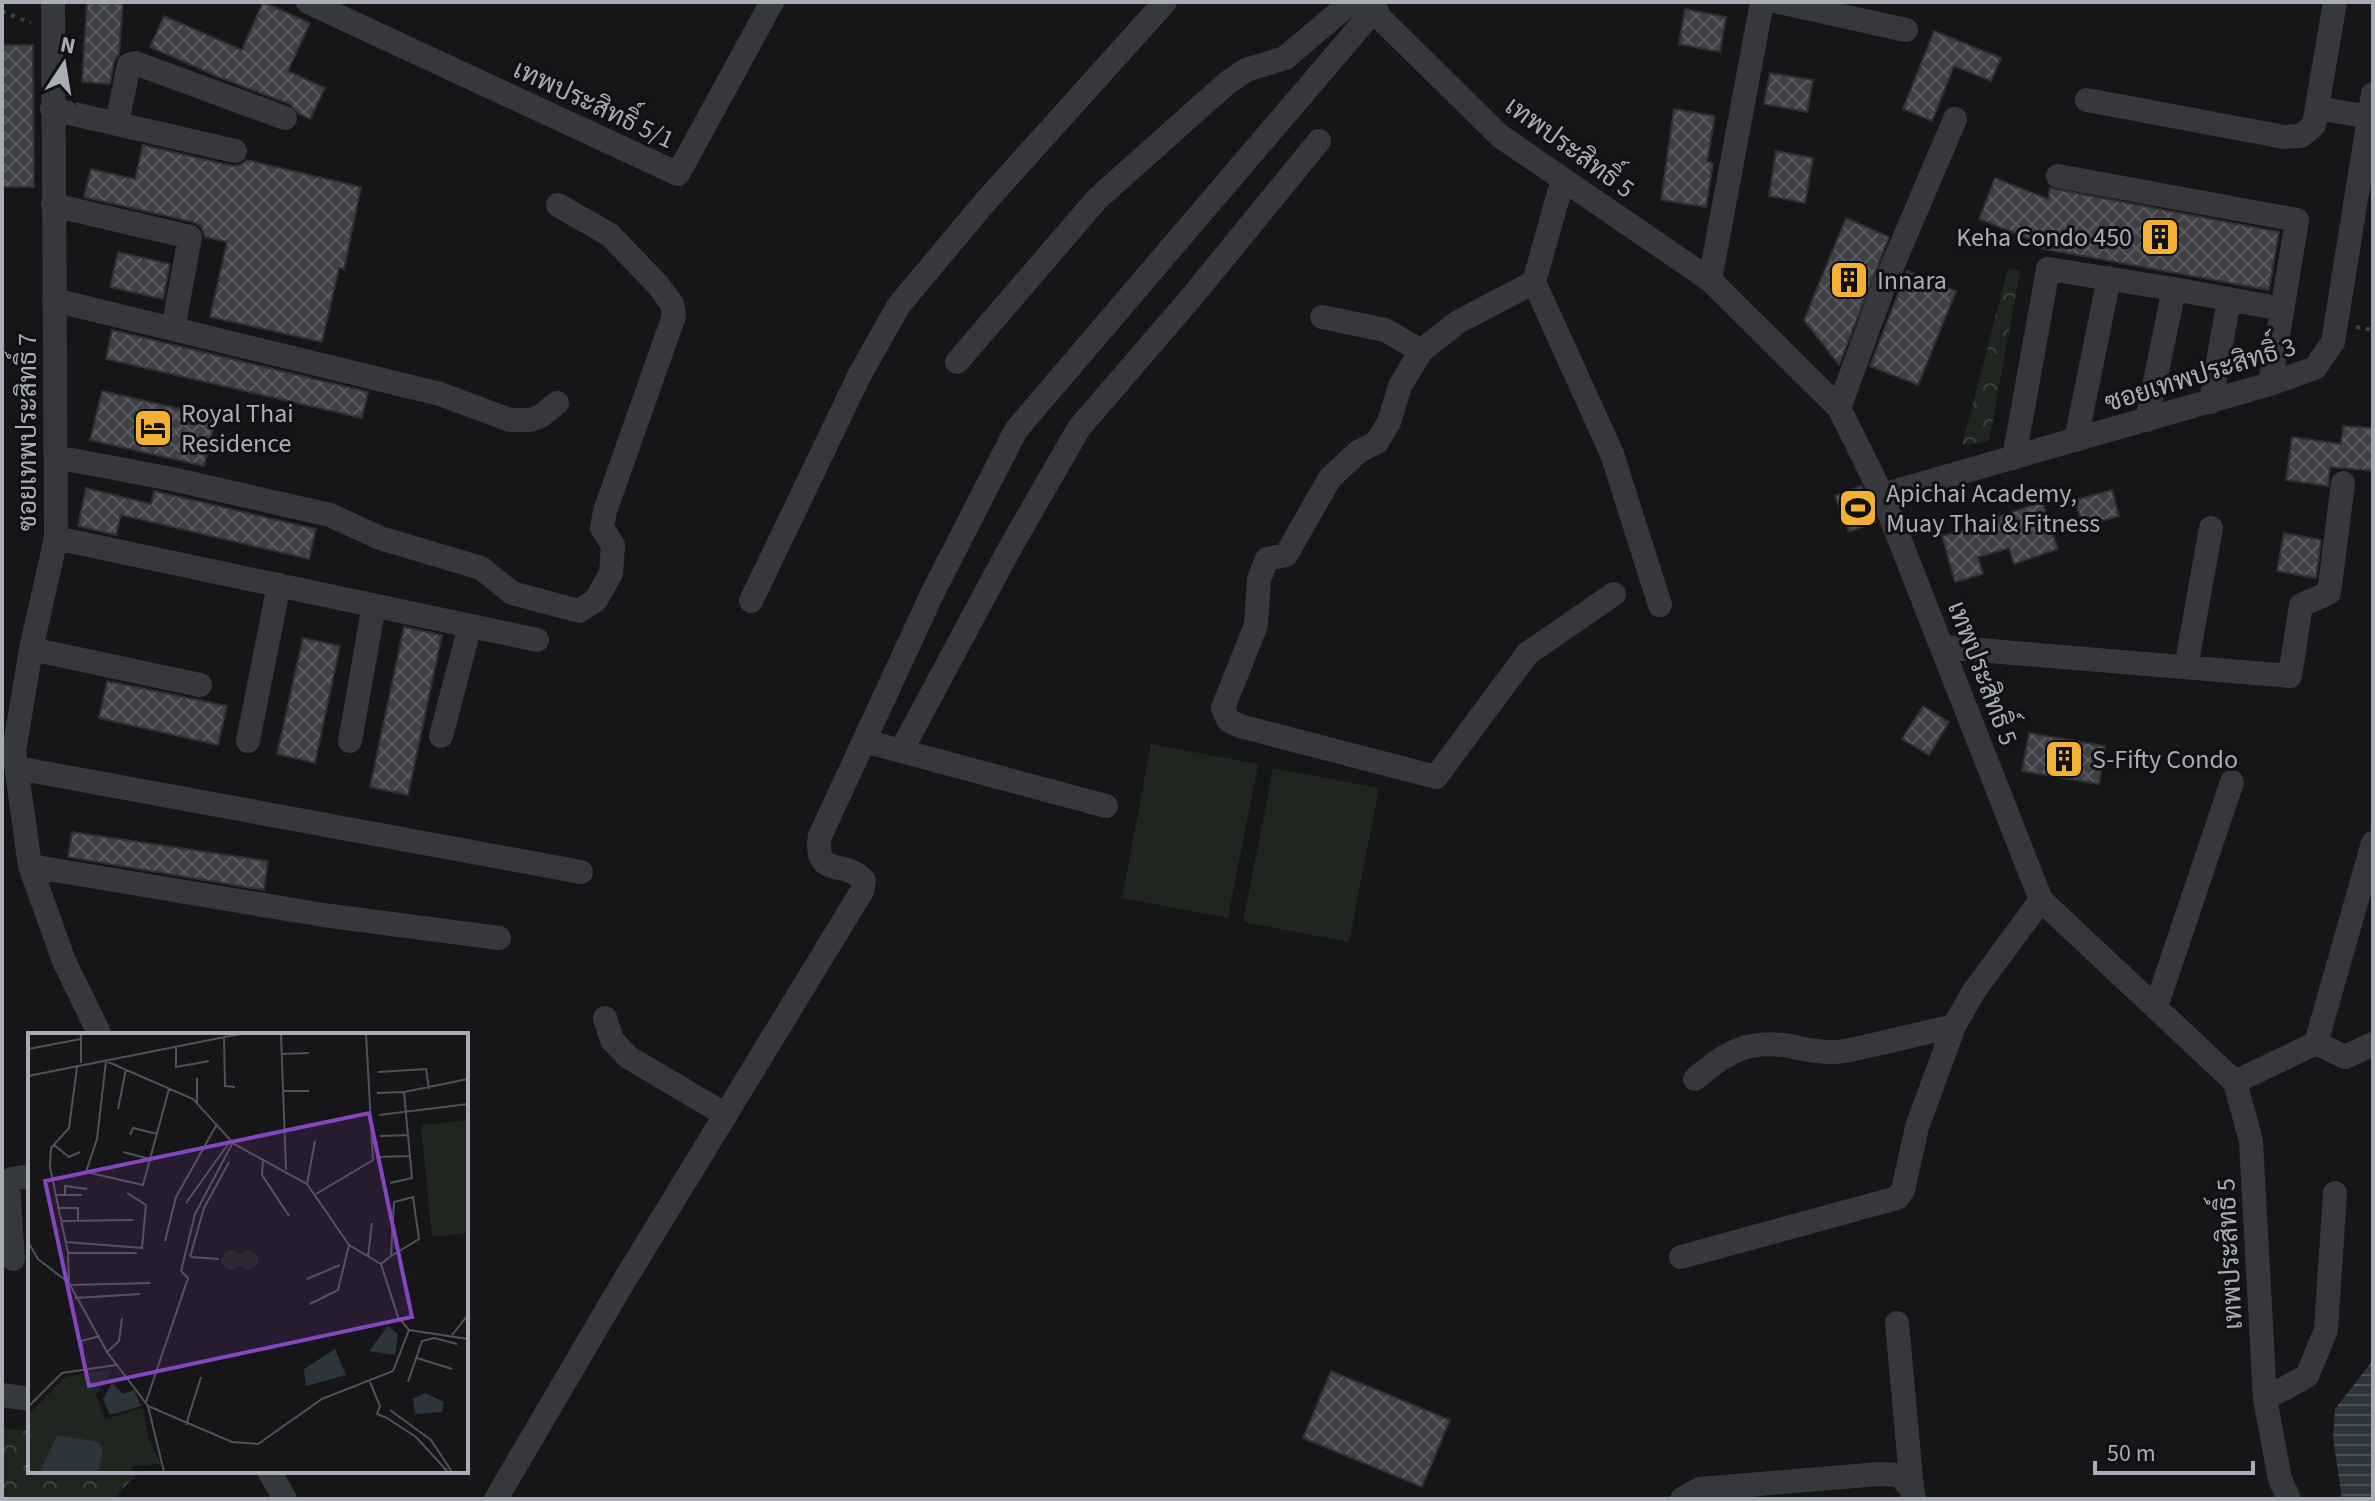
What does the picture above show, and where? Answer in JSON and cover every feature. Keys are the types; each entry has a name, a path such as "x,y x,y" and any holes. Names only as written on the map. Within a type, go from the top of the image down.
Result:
{"street":[{"name":"ซอยเทพประสิทธิ์ 7","path":"53,2 56,538 11,753 30,866 64,961 99,1033"},
{"name":"เทพประสิทธิ์ 5/1","path":"308,2 678,174 772,2"},
{"path":"751,601 860,374 899,305 986,201 1165,2"},
{"path":"957,362 1097,199 1227,83 1246,70 1267,61 1285,58 1351,2"},
{"path":"1710,280 1762,2"},
{"path":"1779,2 1906,30"},
{"path":"2087,100 2284,137 2301,136 2314,125 2335,2"},
{"path":"496,1499 618,1291 862,891 864,881 859,875 825,864 819,858 820,836 940,578 1016,430 1373,6"},
{"name":"เทพประสิทธิ์ 5","path":"1373,6 1380,18 1500,136 1710,280 1839,408 1882,495 2041,900 2235,1082 2251,1141 2265,1399 2280,1479 2289,1499"},
{"path":"117,123 129,65 135,63 285,118"},
{"path":"2317,108 2371,105"},
{"name":"ซอยเทพประสิทธิ์ 3","path":"1882,495 2211,402 2315,368 2333,342 2371,105"},
{"path":"52,109 235,151"},
{"path":"1839,408 1883,288 1955,119"},
{"path":"901,751 1010,548 1079,428 1319,141"},
{"path":"2058,176 2297,220 2270,384"},
{"path":"1563,179 1534,282 1612,454 1660,605"},
{"path":"53,205 190,237 173,329"},
{"path":"56,457 172,479 330,515 380,538 481,568 512,593 579,611 596,600 611,573 613,545 602,528 605,511 674,316 672,304 658,285 610,235 558,205"},
{"path":"2014,458 2048,269 2282,309"},
{"path":"2076,440 2109,278"},
{"path":"1534,282 1458,322 1421,351 1400,386 1389,422 1377,442 1358,452 1330,478 1286,555 1267,559 1259,579 1256,625 1223,708 1228,720 1436,777 1528,653 1614,594"},
{"path":"2147,420 2174,289"},
{"path":"2211,402 2229,299"},
{"path":"54,300 440,394 510,420 530,420 541,416 557,403"},
{"path":"1322,317 1385,330 1421,351"},
{"path":"1943,647 2290,676 2301,605 2329,593 2343,483"},
{"path":"2186,667 2211,528"},
{"path":"56,538 537,640"},
{"path":"248,741 279,585"},
{"path":"350,741 374,605"},
{"path":"441,736 470,626"},
{"path":"31,649 200,685"},
{"path":"864,741 1106,806"},
{"path":"11,753 581,872"},
{"path":"2156,1007 2232,782"},
{"path":"2235,1082 2316,1043 2373,843"},
{"path":"30,866 323,915 499,938"},
{"path":"1681,1257 1897,1198 1903,1190 1917,1127 1954,1026 1974,991 2041,900"},
{"path":"605,1018 612,1040 628,1057 726,1115"},
{"path":"1695,1079 1721,1056 1751,1046 1779,1044 1821,1052 1843,1051 1954,1026"},
{"path":"2316,1043 2345,1057 2373,1044"},
{"path":"13,1259 8,1185 18,1177 28,1176"},
{"path":"2265,1399 2307,1376 2326,1330 2335,1193"},
{"path":"1897,1323 1913,1494"},
{"path":"2,1395 28,1399"},
{"path":"270,1473 285,1499"},
{"path":"1682,1499 1700,1489 1879,1474 1899,1475 1913,1494"}],"path":[{"path":"2,11 52,32"}],"green space":[{"path":"2008,269 2020,271 1989,441 1962,445"},
{"path":"1151,744 1258,764 1228,918 1122,898"},
{"path":"1273,768 1379,788 1349,942 1243,922"},
{"path":"2,1428 28,1431 28,1473 138,1473 113,1499 2,1499"}],"shaded area":[{"path":"2373,1360 2373,1499 2342,1499 2333,1437 2335,1409"}],"building":[{"path":"87,2 123,2 119,54 114,62 110,84 82,82"},
{"path":"263,2 310,23 288,71 325,88 310,119 299,114 290,104 150,47 164,16 242,50"},
{"path":"1685,9 1726,17 1720,52 1679,44"},
{"path":"1934,31 2001,58 1991,81 1954,66 1932,121 1903,109"},
{"path":"2,45 33,45 34,187 2,187"},
{"path":"1770,73 1813,80 1807,112 1764,104"},
{"path":"1674,109 1715,116 1707,162 1713,163 1706,207 1661,200"},
{"path":"143,145 232,166 247,160 361,187 344,269 339,268 322,342 210,317 227,242 205,237 201,226 193,222 84,197 91,169 135,179"},
{"path":"1776,151 1813,158 1805,203 1769,196"},
{"name":"Keha Condo 450","path":"1995,178 2048,199 2050,188 2279,232 2269,290 2039,248 2040,243 1979,219"},
{"name":"Innara","path":"1846,218 1889,237 1839,365 1804,320"},
{"path":"118,252 170,264 163,299 110,287"},
{"path":"1907,271 1956,291 1918,385 1870,366"},
{"path":"112,330 368,392 362,418 106,359"},
{"name":"Royal Thai Residence","path":"102,391 216,417 204,466 90,440"},
{"path":"2343,426 2373,428 2373,471 2330,467 2328,486 2286,480 2292,437 2341,444"},
{"name":"Apichai Academy, Muay Thai & Fitness","path":"1861,486 1876,522 1849,532 1835,496"},
{"path":"86,488 151,504 154,491 316,529 309,559 121,515 116,535 78,526"},
{"path":"2112,490 2119,516 2083,526 2075,500"},
{"path":"2042,502 2058,549 2014,564 2009,548 1978,557 1983,574 1955,582 1942,536 1999,521 1998,517"},
{"path":"2284,533 2321,540 2316,578 2277,571"},
{"path":"404,627 442,635 408,795 370,787"},
{"path":"303,638 340,646 315,763 277,754"},
{"path":"107,681 227,706 218,745 99,718"},
{"path":"1923,706 1949,722 1929,755 1902,739"},
{"name":"S-Fifty Condo","path":"2029,733 2105,746 2099,784 2022,771"},
{"path":"72,832 268,861 264,890 68,857"},
{"path":"1331,1371 1450,1420 1422,1487 1303,1438"}],"place":[{"name":"Keha Condo 450","path":"2160,237"},
{"name":"Innara","path":"1849,280"},
{"name":"Royal Thai Residence","path":"153,428"},
{"name":"Apichai Academy, Muay Thai & Fitness","path":"1858,508"},
{"name":"S-Fifty Condo","path":"2064,759"}]}
